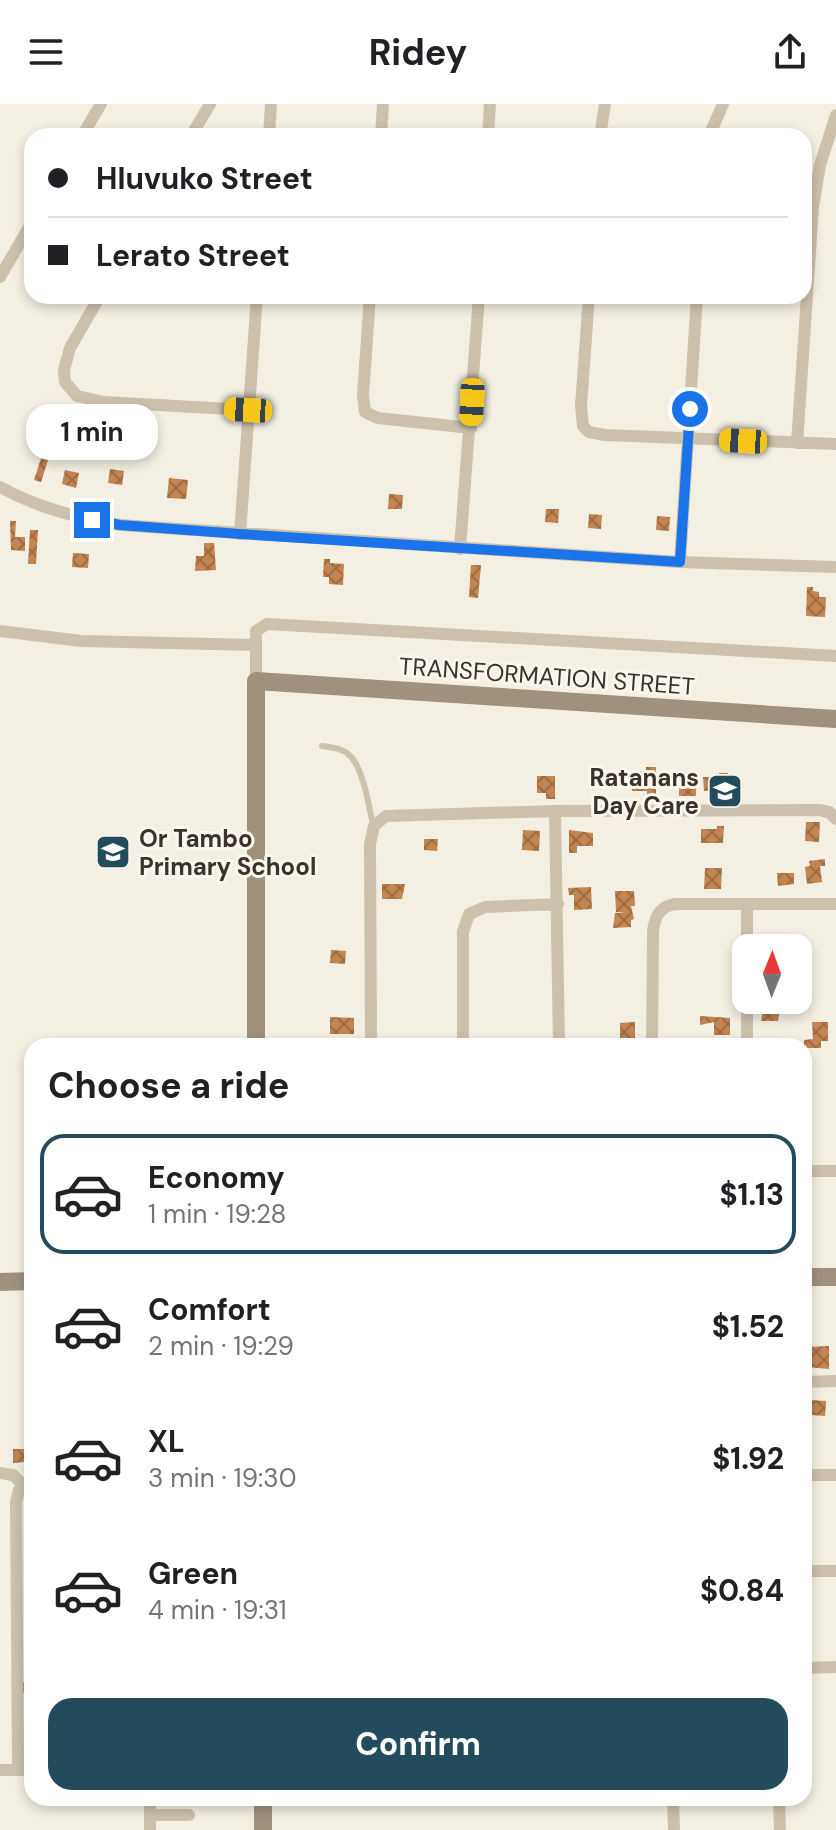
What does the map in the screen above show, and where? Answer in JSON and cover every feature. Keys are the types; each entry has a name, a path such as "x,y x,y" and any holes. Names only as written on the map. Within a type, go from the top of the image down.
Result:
{"street":[{"path":"87,128 101,104"},
{"path":"196,128 210,104"},
{"path":"270,128 271,104"},
{"path":"382,128 383,104"},
{"path":"488,128 490,104"},
{"path":"601,128 605,104"},
{"path":"712,128 723,104"},
{"path":"812,222 820,165 836,115"},
{"path":"0,277 24,236"},
{"path":"96,304 67,358 65,382 77,396 118,404 248,410"},
{"path":"240,534 256,304"},
{"path":"369,304 363,395 365,412 378,418 471,428"},
{"path":"460,549 479,304"},
{"path":"588,304 581,406 583,426 589,432 836,444"},
{"path":"680,562 697,304"},
{"path":"797,443 806,304"},
{"path":"0,487 30,502 81,518 120,525 680,562 836,567"},
{"path":"256,1038 256,631 261,625 836,656"},
{"path":"0,631 81,641 256,645"},
{"name":"TRANSFORMATION STREET","path":"256,681 836,719"},
{"path":"371,1038 370,844 378,820 395,814 819,810 829,812 836,819"},
{"path":"555,811 559,1038"},
{"path":"463,1038 463,932 469,914 485,907 558,904"},
{"path":"652,1038 653,931 659,912 664,907 676,904 836,904"},
{"path":"747,906 747,934"},
{"path":"747,1014 747,1038"},
{"path":"812,1171 836,1171"},
{"path":"812,1277 836,1277"},
{"path":"0,1282 24,1281"},
{"path":"812,1382 836,1381"},
{"path":"0,1473 13,1475 24,1482"},
{"path":"812,1475 836,1475"},
{"path":"18,1769 16,1502 19,1490 24,1487"},
{"path":"812,1571 836,1571"},
{"path":"17,1635 24,1635"},
{"path":"812,1668 836,1667"},
{"path":"0,1770 24,1769"},
{"path":"150,1806 150,1830"},
{"path":"263,1806 263,1830"},
{"path":"673,1806 674,1830"},
{"path":"779,1806 780,1830"},
{"path":"150,1815 189,1815"}],"lane":[{"path":"322,746 340,749 353,760 361,776 374,826"}],"building":[{"path":"46,443 60,448 58,456 50,454 41,482 34,480"},
{"path":"110,469 124,471 122,485 108,483"},
{"path":"65,470 79,473 76,488 62,484"},
{"path":"169,478 188,480 186,499 167,498"},
{"path":"389,494 403,495 402,509 388,509"},
{"path":"546,509 559,509 558,523 545,522"},
{"path":"589,514 602,515 601,529 588,528"},
{"path":"657,516 670,517 669,531 656,530"},
{"path":"10,521 16,521 15,537 25,537 25,551 11,550"},
{"path":"30,530 38,530 36,564 28,564"},
{"path":"204,543 214,543 216,570 195,571 196,556 204,556"},
{"path":"73,553 89,554 88,568 72,567"},
{"path":"324,559 330,559 330,563 344,564 343,585 329,584 329,577 323,577"},
{"path":"471,565 481,565 478,598 469,597"},
{"path":"807,587 819,592 819,597 826,597 825,617 806,616"},
{"path":"646,767 656,767 656,799 647,799 647,791 632,791 631,771 646,771"},
{"path":"679,772 696,772 696,796 679,796"},
{"path":"719,773 728,773 729,796 720,796 720,790 704,791 703,777 719,777"},
{"path":"537,776 555,776 555,799 546,799 546,793 537,793"},
{"path":"806,822 820,822 819,842 805,841"},
{"path":"717,826 724,826 723,843 701,843 701,829 717,829"},
{"path":"523,830 540,831 539,851 522,850"},
{"path":"569,830 593,833 593,846 577,846 577,853 569,853"},
{"path":"424,839 438,839 437,851 424,850"},
{"path":"825,859 825,866 820,866 822,882 807,884 805,867 810,866 809,861"},
{"path":"705,868 722,868 721,889 704,889"},
{"path":"777,873 794,873 794,884 778,886"},
{"path":"382,884 405,884 402,899 382,899"},
{"path":"591,887 592,909 574,910 574,895 569,895 568,888"},
{"path":"615,891 634,891 631,927 613,928 615,913 626,913 616,912"},
{"path":"331,950 346,951 345,964 330,963"},
{"path":"762,1014 779,1014 778,1021 761,1021"},
{"path":"700,1016 730,1018 730,1035 714,1035 714,1022 700,1025"},
{"path":"330,1017 354,1018 354,1034 330,1034"},
{"path":"635,1022 635,1038 620,1038 620,1023"},
{"path":"812,1022 828,1022 828,1041 821,1041 821,1048 812,1048"},
{"path":"829,1346 829,1369 812,1367 812,1347"},
{"path":"812,1400 826,1401 825,1416 812,1415"},
{"path":"13,1449 24,1449 24,1462 13,1463"}],"place":[{"name":"Ratanans Day Care","path":"725,791"},
{"name":"Or Tambo Primary School","path":"113,852"}],"route":[{"path":"92,520 240,534 680,562 690,409"}]}
